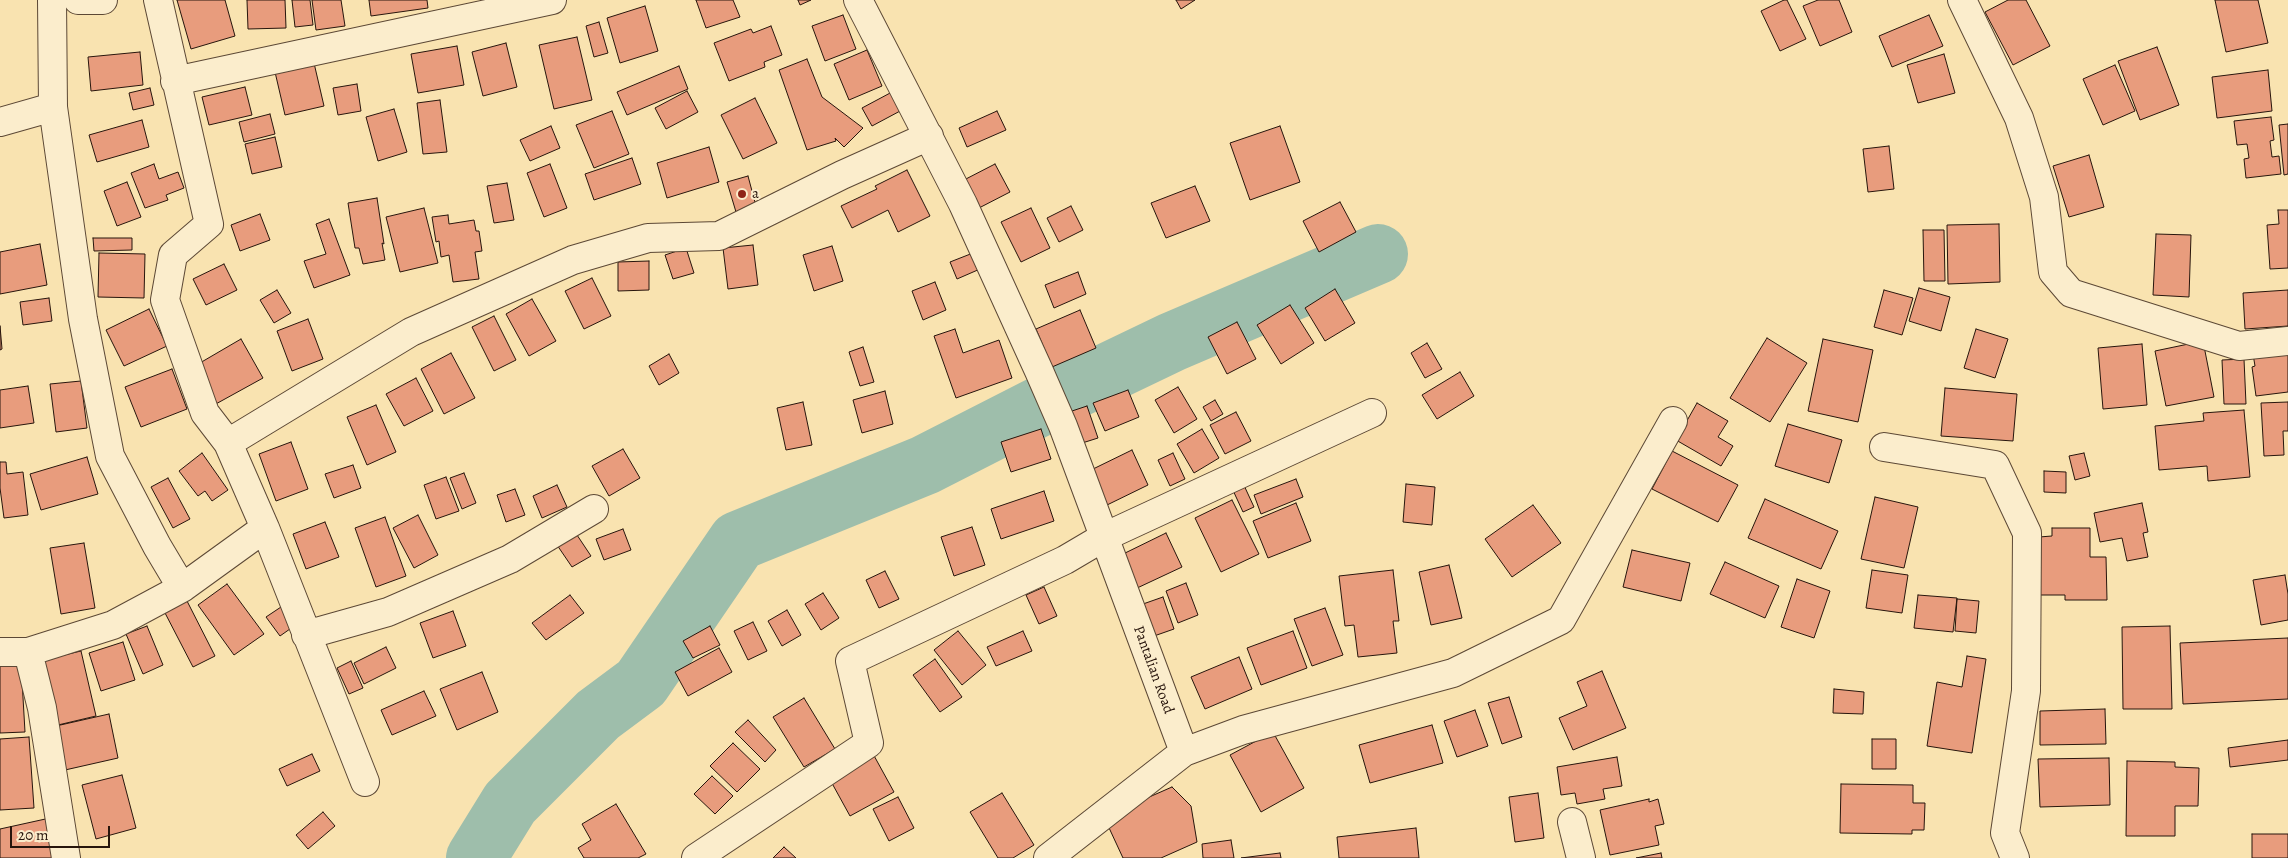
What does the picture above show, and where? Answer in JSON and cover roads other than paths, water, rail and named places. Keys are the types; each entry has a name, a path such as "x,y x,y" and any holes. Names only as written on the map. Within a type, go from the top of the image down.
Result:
{"street":[{"path":"52,0 53,107 83,319 110,456 157,546 182,588"},
{"path":"78,0 103,0"},
{"path":"158,0 175,82 209,224 173,255 165,300 205,413 228,443 265,528 364,782"},
{"path":"175,82 552,0"},
{"name":"Pantalian Road","path":"858,0 964,204 1063,426 1184,752"},
{"path":"1962,0 2019,118 2044,198 2053,272 2071,293 2239,346 2288,341"},
{"path":"0,122 53,107"},
{"path":"228,443 411,332 573,260 648,238 719,236 842,175 929,136"},
{"path":"696,858 869,743 850,661 1065,560 1104,537 1372,413"},
{"path":"1048,858 1184,752 1243,730 1453,673 1561,620 1673,420"},
{"path":"1884,447 1996,465 2027,533 2026,691 2005,833 2015,858"},
{"path":"306,635 388,612 510,559 594,509"},
{"path":"0,652 28,652 112,625 182,588 265,528"},
{"path":"28,652 42,708 66,858"},
{"path":"1572,822 1580,858"}],"waterway":[{"path":"476,858 510,803 598,715 641,683 738,541 925,465 1074,389 1172,342 1378,254"}],"place":[{"name":"a","path":"742,194"}]}
